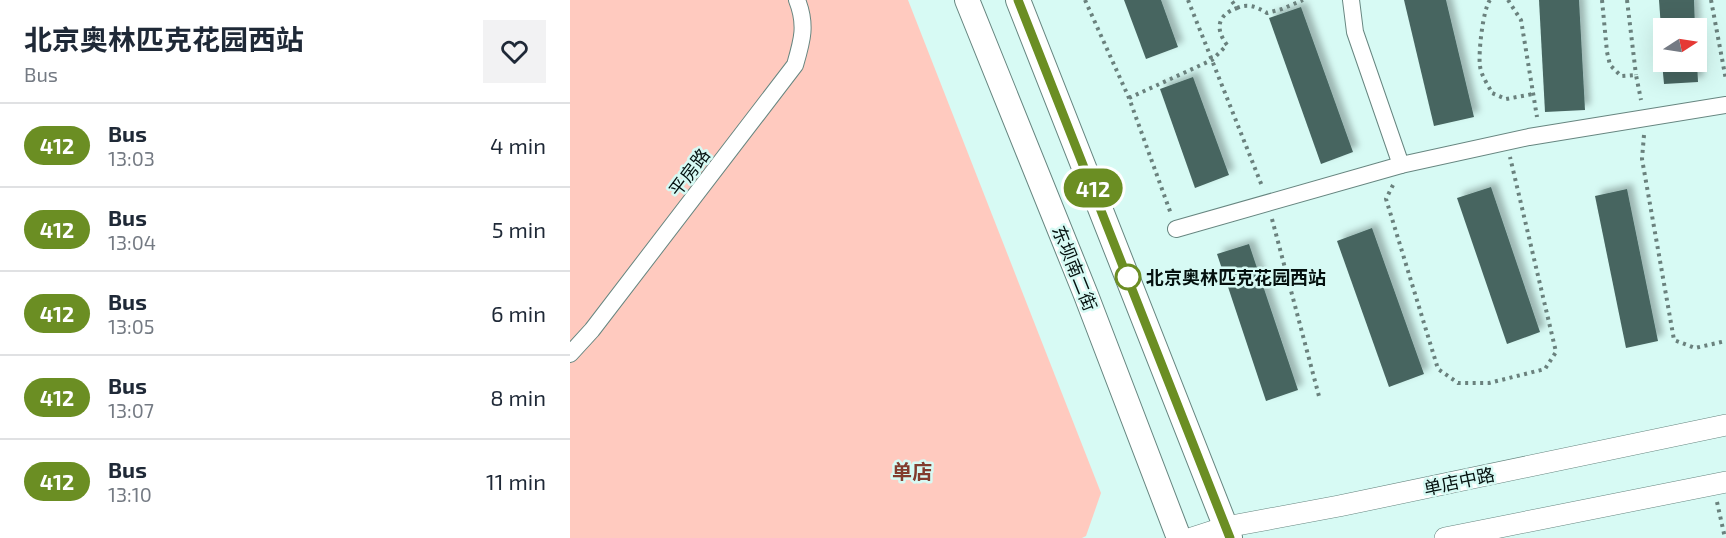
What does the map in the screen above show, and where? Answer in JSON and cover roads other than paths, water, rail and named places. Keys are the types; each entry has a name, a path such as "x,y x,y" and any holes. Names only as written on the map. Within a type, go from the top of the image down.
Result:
{"main road":[{"name":"东坝南二街","path":"967,0 1086,295 1179,538"},
{"path":"1018,0 1228,533"}],"street":[{"name":"平房路","path":"570,354 592,330 795,65 803,36 801,10 797,0"},
{"path":"1351,0 1355,32 1401,165"},
{"path":"1176,229 1401,165 1540,135 1726,105"},
{"name":"单店中路","path":"1192,538 1228,533 1351,503 1726,425"},
{"path":"1445,538 1720,483"}],"place":[{"name":"北京奥林匹克花园西站","path":"1128,277"}],"district":[{"name":"单店","path":"912,471"}]}
